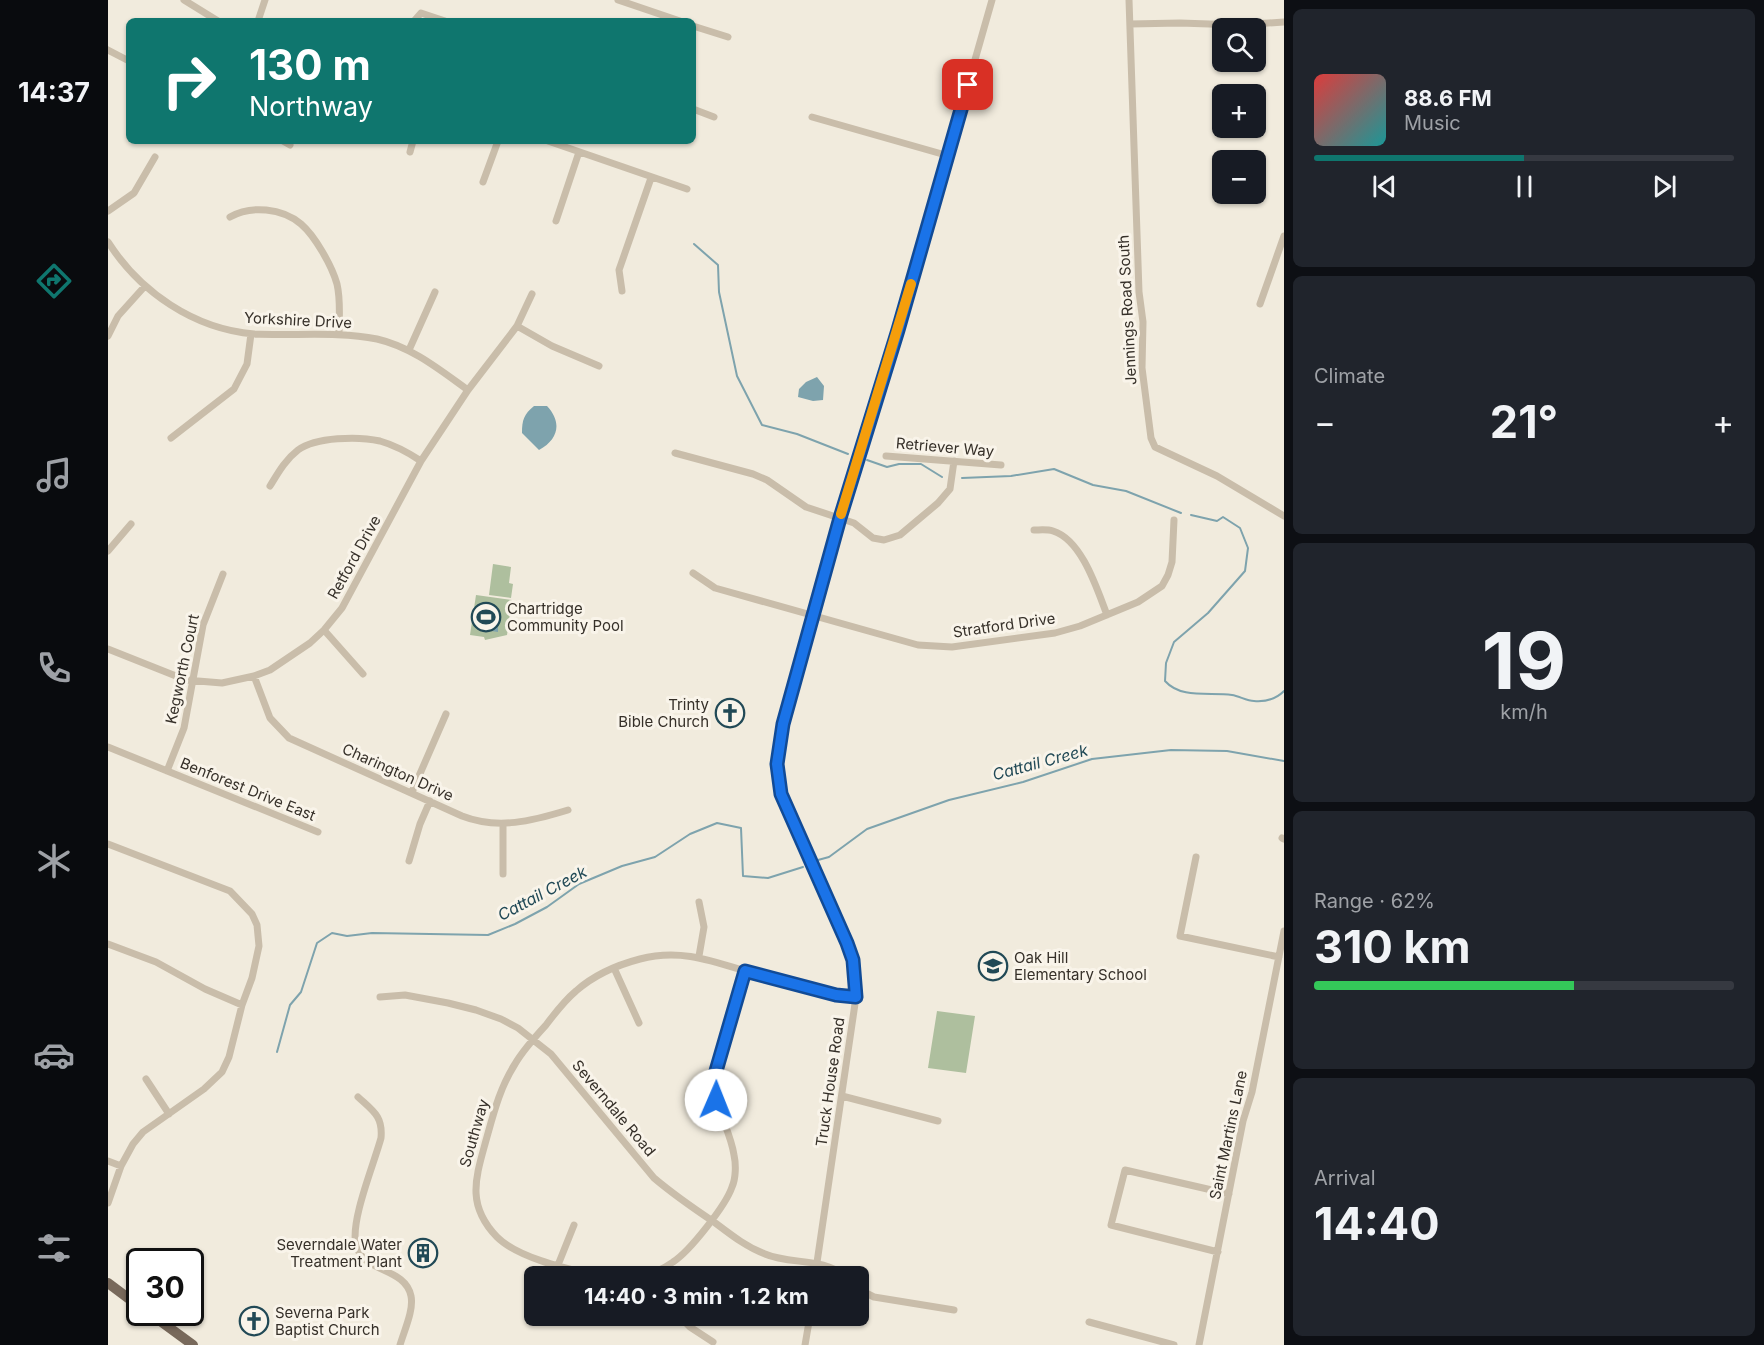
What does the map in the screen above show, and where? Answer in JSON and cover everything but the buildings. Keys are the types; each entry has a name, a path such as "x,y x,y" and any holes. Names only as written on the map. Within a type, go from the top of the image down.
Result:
{"main road":[{"path":"108,1283 126,1296"},
{"path":"167,1326 193,1345"}],"street":[{"path":"184,0 213,18"},
{"path":"259,18 265,0"},
{"path":"618,0 671,18"},
{"name":"Truck House Road","path":"817,1264 856,997 853,960 785,807 777,764 779,738 812,615 949,156 992,0"},
{"name":"Jennings Road South","path":"1129,0 1139,292 1143,322 1142,368 1151,438 1155,447 1217,476 1284,516"},
{"path":"417,18 421,13 436,18"},
{"path":"1130,24 1238,25 1284,22"},
{"path":"696,27 728,38"},
{"path":"108,50 126,59"},
{"path":"696,110 714,117"},
{"path":"812,117 949,156"},
{"path":"410,152 412,144"},
{"path":"483,182 497,144"},
{"path":"556,144 687,189"},
{"path":"556,221 579,152"},
{"path":"108,211 134,193 155,157"},
{"path":"622,291 619,270 651,178"},
{"path":"230,217 247,210 273,211 292,218 302,225 320,248 336,282 340,304 339,335"},
{"path":"1260,304 1284,236"},
{"name":"Yorkshire Drive","path":"108,242 128,269 145,286 167,304 193,317 222,328 251,333 339,335 378,340 409,350 426,359 468,390"},
{"path":"108,336 118,316 145,286"},
{"path":"409,350 435,292"},
{"name":"Retford Drive","path":"108,649 170,675 194,681 222,683 254,676 282,663 324,630 349,595 421,461 468,390 517,326 532,294"},
{"path":"517,326 552,346 599,366"},
{"path":"171,438 234,389 247,364 251,333"},
{"path":"270,486 287,460 304,447 319,441 377,440 421,461"},
{"path":"675,453 753,474 767,480 806,507 854,523 878,540 895,538 944,496 952,482 954,461"},
{"name":"Retriever Way","path":"886,456 1001,465"},
{"name":"Stratford Drive","path":"693,573 715,588 918,645 952,647 1055,633 1138,602 1162,586 1168,575 1172,562 1174,520"},
{"path":"108,551 131,524"},
{"path":"1034,530 1053,531 1075,548 1094,581 1107,615"},
{"name":"Kegworth Court","path":"167,771 184,728 203,625 223,574"},
{"path":"324,630 363,674"},
{"name":"Charington Drive","path":"254,676 270,717 289,738 474,821 503,825 568,810"},
{"path":"412,792 446,714"},
{"name":"Benforest Drive East","path":"108,747 318,832"},
{"path":"409,861 420,824 430,801"},
{"path":"502,874 503,825"},
{"path":"108,844 230,891 252,914 259,938 255,967 242,1005 229,1057 222,1072 204,1089 143,1132 133,1144 121,1166 108,1203"},
{"path":"1196,857 1180,936 1279,957"},
{"path":"699,902 704,927 699,956"},
{"name":"Saint Martins Lane","path":"1199,1345 1243,1120 1252,1092 1284,931"},
{"path":"108,944 156,962 205,989 242,1005"},
{"name":"Southway","path":"562,1266 521,1252 497,1237 484,1219 476,1194 477,1170 492,1113 514,1064 575,991 614,968 653,955 677,954 699,956 745,971 836,995 856,997"},
{"path":"614,968 639,1023"},
{"path":"668,1266 701,1235 726,1198 734,1181 735,1158 718,1108 714,1087 716,1071 745,971"},
{"name":"Severndale Road","path":"380,997 405,995 476,1010 501,1019 551,1054 654,1178 674,1195 741,1242 762,1253 784,1260 823,1266"},
{"path":"146,1079 169,1114"},
{"path":"842,1096 938,1121"},
{"path":"358,1097 378,1117 382,1130 355,1227 355,1237 357,1247 367,1261 396,1275 408,1288 411,1297 410,1308 400,1345"},
{"path":"108,1161 121,1166"},
{"path":"1218,1252 1111,1225 1125,1170 1229,1194"},
{"path":"558,1265 574,1225"},
{"path":"869,1294 954,1310"},
{"path":"1089,1322 1174,1345"},
{"path":"689,1326 713,1342"},
{"path":"805,1345 808,1326"}],"green space":[{"path":"493,564 511,567 509,583 513,584 511,598 489,595"},
{"path":"476,595 512,600 507,635 485,640 484,637 470,635"},
{"path":"937,1011 975,1016 966,1073 928,1068"}],"water":[{"path":"817,377 824,386 823,400 813,401 798,397 799,389 806,382"},
{"path":"534,406 547,406 556,424 551,441 539,450 522,433 524,418"},
{"name":"Chartridge Community Pool","path":"482,604 496,606 491,625 498,627 498,632 478,629"}],"waterway":[{"path":"694,244 718,265 719,292 737,376 762,425 797,434 848,454"},
{"path":"867,460 887,467 899,464 921,464 942,477"},
{"path":"962,478 1011,476 1054,469 1093,485 1126,491 1181,513"},
{"path":"1191,515 1217,521 1223,517 1240,528 1248,548 1245,571 1208,613 1174,642 1166,663 1165,681 1172,687 1187,693 1232,695 1251,701 1270,699 1284,691"},
{"name":"Cattail Creek","path":"818,860 829,857 867,829 949,800 1023,782 1092,759 1171,750 1227,751 1284,761"},
{"name":"Cattail Creek","path":"277,1052 290,1005 301,992 317,943 332,933 347,936 372,933 488,935 547,907 579,884 622,866 655,857 690,834 717,823 741,828 743,876 768,878 803,867"}],"slow traffic":[{"path":"841,514 911,284"}],"place":[{"name":"Chartridge Community Pool","path":"486,617"},
{"name":"Trinty Bible Church","path":"730,713"},
{"name":"Oak Hill Elementary School","path":"993,966"},
{"name":"Severndale Water Treatment Plant","path":"423,1253"},
{"name":"Severna Park Baptist Church","path":"254,1321"}],"route":[{"path":"716,1100 714,1096 716,1071 745,971 836,995 856,997 853,960 847,943 785,807 779,783 777,751 831,546 898,330 968,85"}]}
